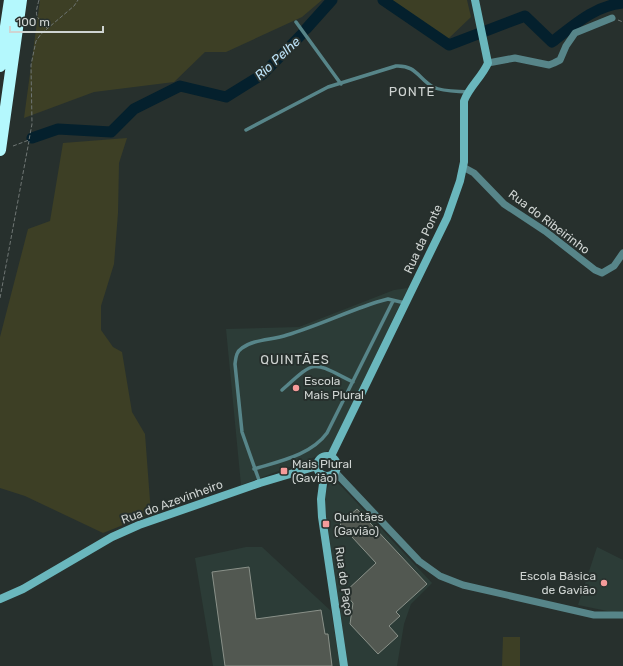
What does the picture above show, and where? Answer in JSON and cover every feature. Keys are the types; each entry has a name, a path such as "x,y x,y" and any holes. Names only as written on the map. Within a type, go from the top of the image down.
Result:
{"highway":[{"path":"0,66 10,0"},
{"path":"0,150 21,0"}],"street":[{"path":"475,0 478,24 488,63 515,58 549,65 560,60 566,46 575,33 612,18"},
{"name":"Rua da Ponte","path":"331,456 447,218 463,167 465,150 464,101 468,92 485,71 488,63"},
{"name":"Rua do Ribeirinho","path":"463,167 474,173 504,204 545,231 595,270 602,273 608,270 623,253"},
{"path":"331,456 338,463 336,473 330,476 324,476 319,472 317,466 320,458 331,456"},
{"name":"Rua do Azevinheiro","path":"0,600 23,589 112,537 139,525 260,483 317,466"},
{"path":"336,473 419,561 432,571 448,580 496,593 594,615 623,615"},
{"name":"Rua do Paço","path":"324,476 321,499 322,517 344,666"}],"lane":[{"path":"296,22 341,84"},
{"path":"246,130 323,89 387,68 404,66 412,69 433,86 441,90 468,92"},
{"path":"254,469 284,460 320,443 327,433 393,300"},
{"path":"260,483 242,432 235,364 236,355 242,348 252,343 311,328 377,302 393,300 406,303"},
{"path":"282,390 307,368 314,365 322,367 353,382"}],"path":[{"path":"39,0 36,12 37,18 47,29"},
{"path":"0,298 32,124 31,65 36,41 47,29 74,6 78,0"},
{"path":"13,146 29,140"}],"shaded area":[{"name":"Escola Mais Plural","path":"408,288 330,450 308,460 241,485 226,329 299,327 394,290"},
{"path":"330,482 336,482 342,487 432,583 411,604 404,624 397,666 348,666 324,502 326,491"},
{"path":"246,547 262,547 331,611 340,666 213,666 195,558"},
{"name":"Escola Básica de Gavião","path":"597,547 623,560 623,611 612,612 578,605"}],"green space":[{"path":"40,0 322,0 302,17 226,52 205,52 174,82 94,92 24,118"},
{"path":"392,0 467,0 471,17 448,39"},
{"path":"127,138 119,163 118,213 114,264 101,306 101,330 113,347 122,352 132,412 145,434 151,514 103,533 25,496 0,488 0,337 28,229 50,221 63,143"},
{"path":"503,637 520,637 520,666 502,666"}],"building":[{"path":"357,509 427,584 396,612 400,616 389,626 398,636 378,654 350,624 353,603 344,593 376,563 340,524"},
{"path":"249,567 256,619 321,610 325,634 328,634 332,666 225,666 212,572"}],"waterway":[{"name":"Rio Pelhe","path":"306,29 332,0"},
{"name":"Rio Pelhe","path":"383,0 449,45 525,16 552,42 576,23 594,12 623,3"},
{"name":"Rio Pelhe","path":"32,138 58,129 111,132 134,109 180,86 226,97 263,74 303,33"}],"place":[{"name":"Escola Mais Plural","path":"296,388"},
{"name":"Mais Plural (Gavião)","path":"284,471"},
{"name":"Quintães (Gavião)","path":"326,524"},
{"name":"Escola Básica de Gavião","path":"604,583"}],"district":[{"name":"PONTE","path":"412,91"},
{"name":"QUINTÃES","path":"295,359"}]}
